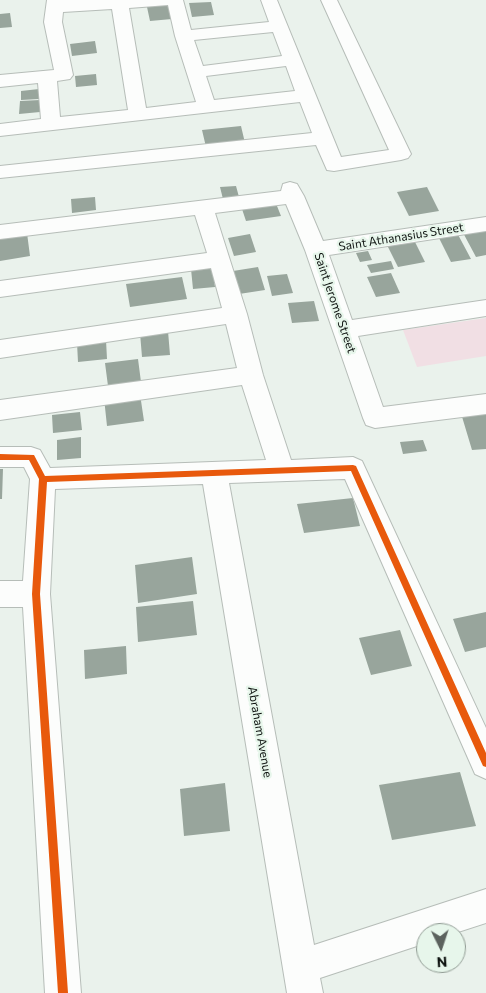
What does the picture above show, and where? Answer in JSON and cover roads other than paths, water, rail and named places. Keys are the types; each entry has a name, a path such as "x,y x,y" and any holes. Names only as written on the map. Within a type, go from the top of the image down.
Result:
{"street":[{"path":"0,81 64,75 53,22 55,3 120,4 170,0"},
{"path":"175,0 184,36 207,106"},
{"path":"269,0 334,165 401,154 329,0"},
{"path":"120,4 138,114"},
{"path":"184,36 278,26"},
{"path":"195,72 292,60"},
{"path":"47,76 51,125"},
{"path":"0,130 308,95"},
{"path":"0,172 324,138"},
{"name":"Saint Jerome Street","path":"203,208 292,192 316,250 375,418 486,404"},
{"path":"0,232 203,208 236,314 251,375 282,470"},
{"name":"Saint Athanasius Street","path":"316,250 486,224"},
{"path":"0,289 220,259"},
{"path":"345,330 486,308"},
{"path":"0,349 236,314"},
{"path":"0,410 251,375"},
{"path":"0,457 31,457 43,479 36,594 63,993"},
{"path":"43,479 353,468 486,763"},
{"name":"Abraham Avenue","path":"214,472 303,980"},
{"path":"0,594 36,594"},
{"path":"303,980 486,906"}]}
